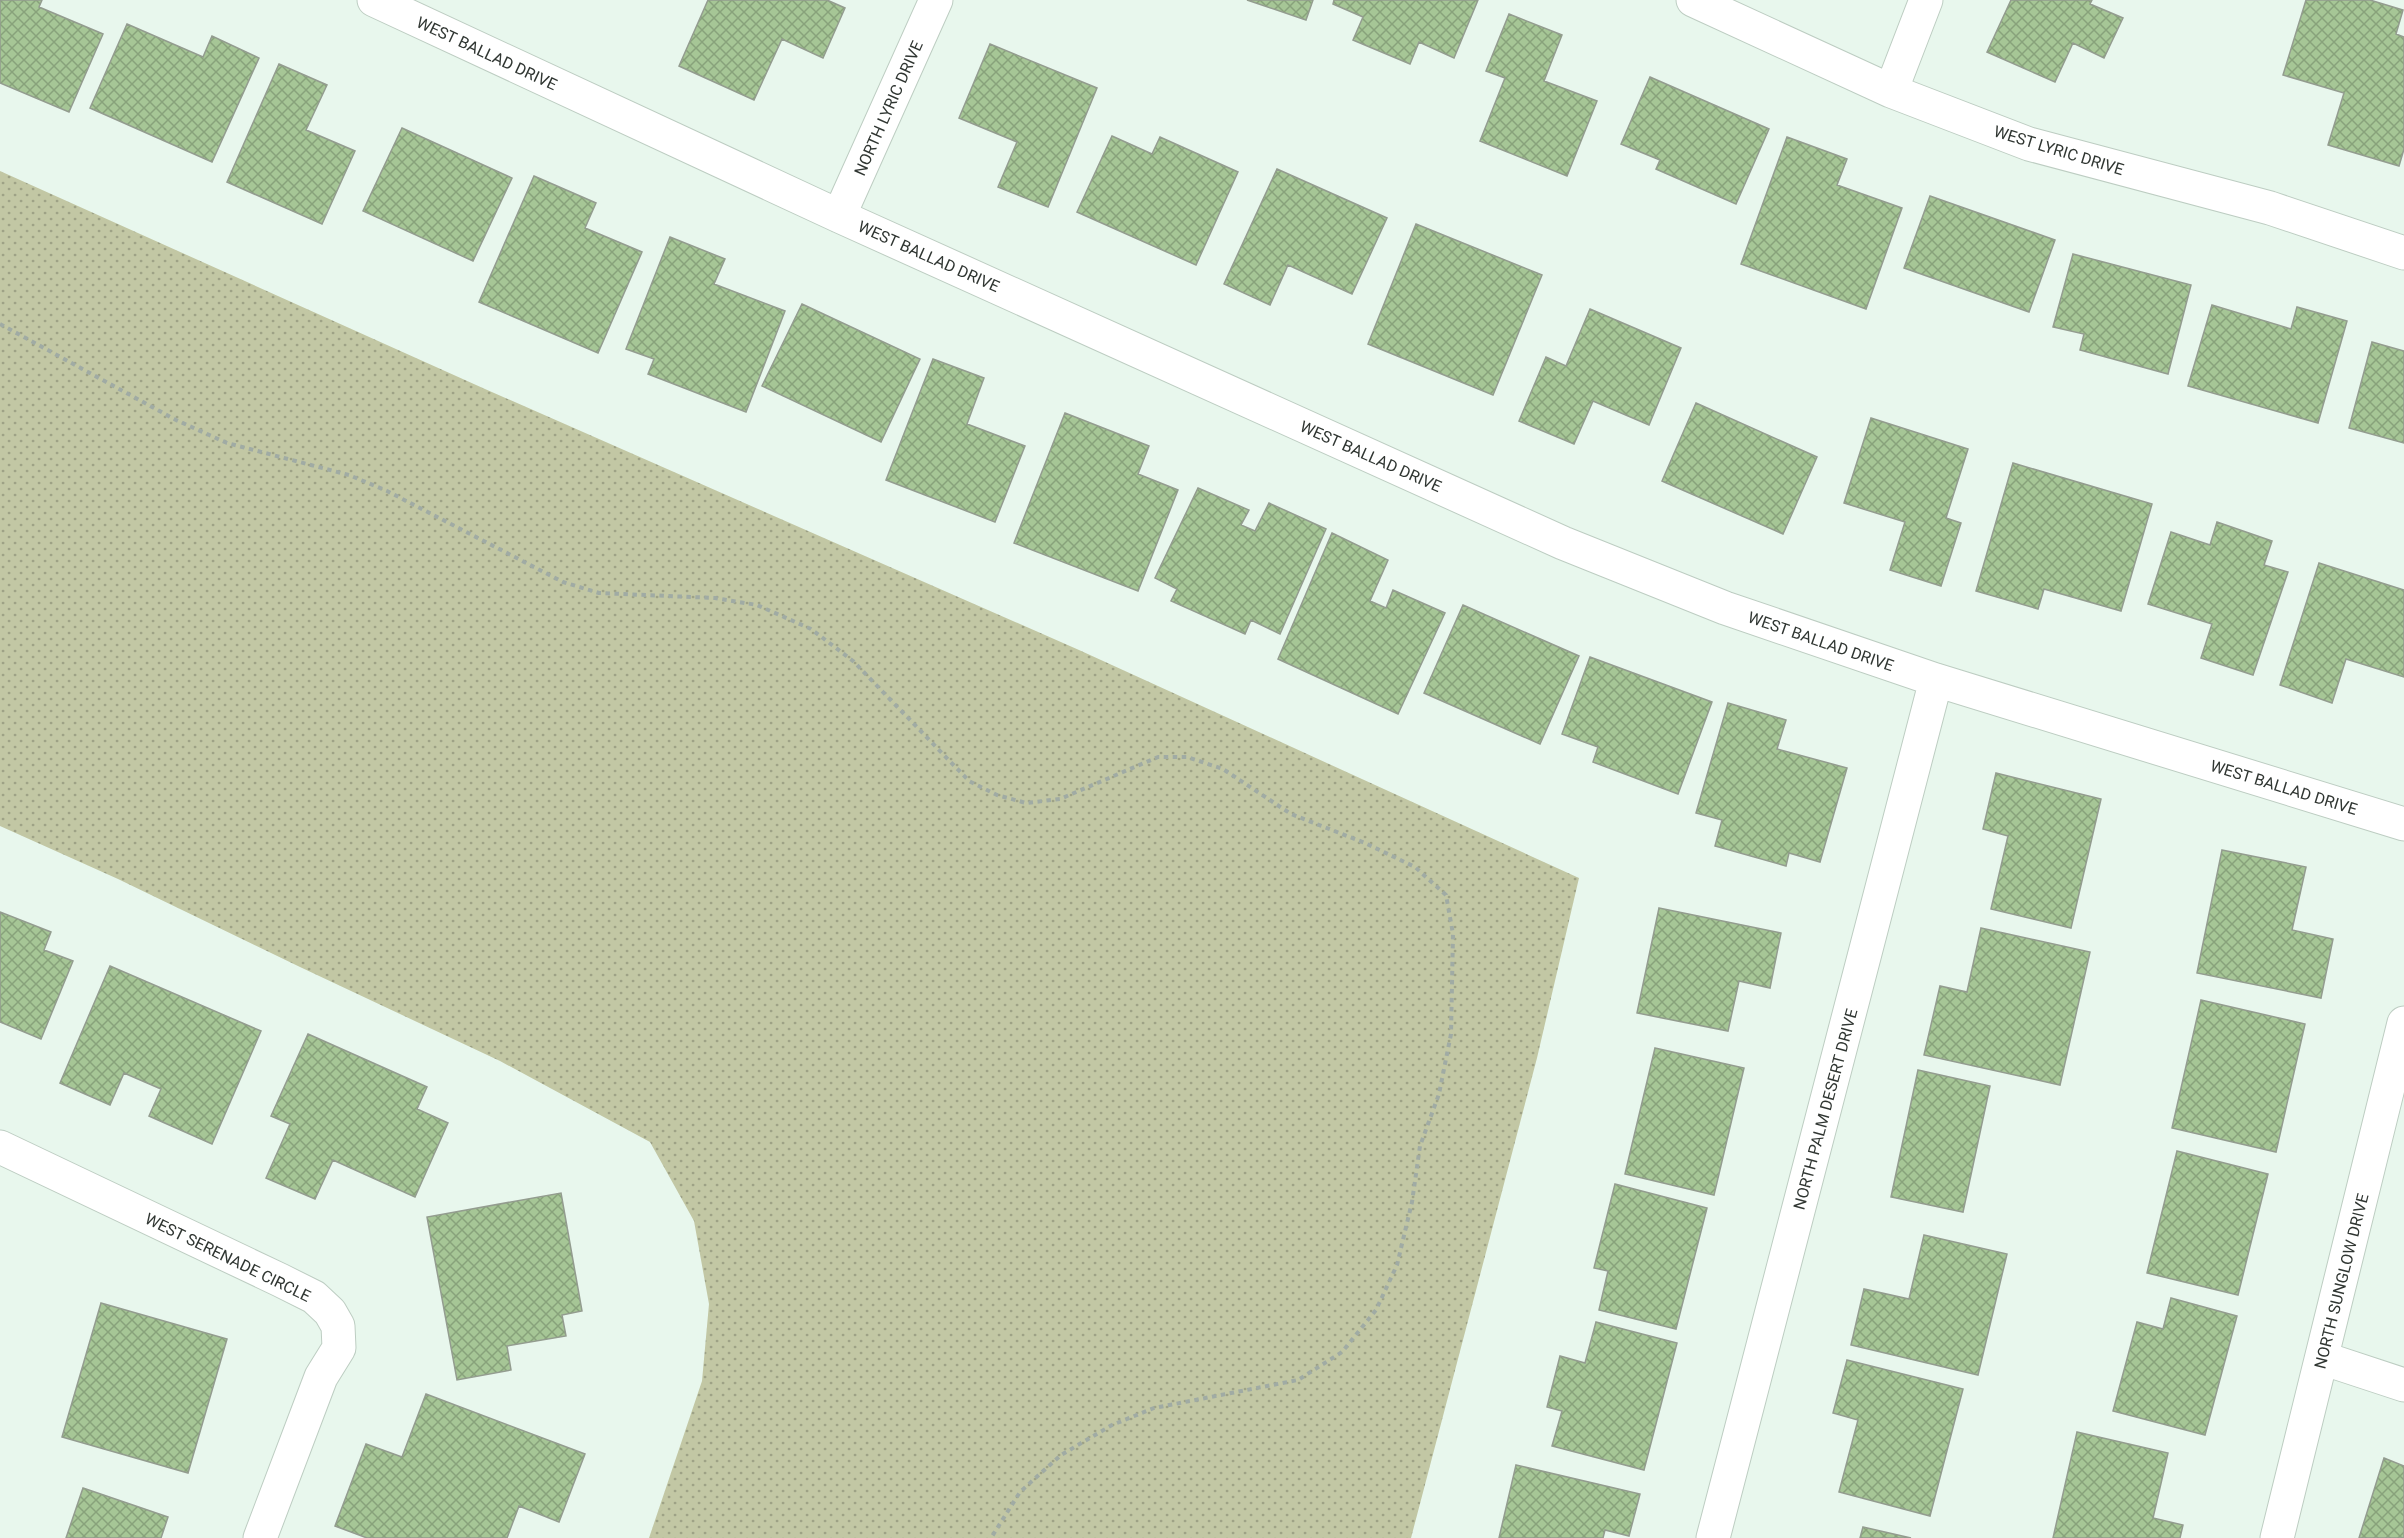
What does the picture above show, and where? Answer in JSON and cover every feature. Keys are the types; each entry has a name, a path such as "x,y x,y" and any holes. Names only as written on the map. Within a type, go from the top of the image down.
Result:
{"street":[{"name":"WEST BALLAD DRIVE","path":"374,0 839,216 1563,543 1725,608 1936,680 2404,824"},
{"name":"NORTH LYRIC DRIVE","path":"839,216 936,0"},
{"name":"WEST LYRIC DRIVE","path":"1693,0 1891,91 2028,144 2270,208 2404,253"},
{"path":"1891,91 1926,0"},
{"name":"NORTH PALM DESERT DRIVE","path":"1713,1538 1936,680"},
{"name":"NORTH SUNGLOW DRIVE","path":"2277,1538 2404,1023"},
{"name":"WEST SERENADE CIRCLE","path":"0,1147 280,1280 314,1298 330,1312 338,1326 339,1348 321,1377 260,1538"},
{"path":"2322,1358 2404,1385"}],"path":[{"path":"0,324 176,420 227,443 349,475 387,490 563,582 599,593 715,598 757,605 811,629 852,661 969,782 997,795 1026,803 1060,799 1158,758 1187,758 1223,769 1291,814 1365,843 1415,867 1446,895 1453,934 1451,1034 1439,1094 1420,1146 1412,1202 1397,1264 1376,1311 1342,1352 1298,1380 1154,1408 1112,1425 1061,1455 1020,1492 991,1538"}],"green space":[{"path":"0,171 485,389 1079,650 1579,878 1537,1058 1411,1538 649,1538 702,1381 709,1304 694,1221 650,1142 500,1061 118,879 0,826"}],"building":[{"path":"0,0 42,0 39,7 103,34 69,112 0,83"},
{"path":"708,0 827,0 845,8 823,58 782,39 754,100 679,66"},
{"path":"1247,0 1313,0 1306,20"},
{"path":"1334,0 1478,0 1454,58 1419,42 1410,64 1353,40 1363,17 1333,4"},
{"path":"2011,0 2092,0 2090,4 2123,18 2104,58 2073,43 2055,82 1987,52"},
{"path":"2306,0 2370,0 2403,10 2396,34 2404,37 2404,149 2399,166 2328,145 2344,93 2283,75"},
{"path":"1509,14 1562,35 1544,81 1597,101 1567,176 1480,141 1505,78 1486,71"},
{"path":"127,24 203,57 212,36 259,58 212,162 90,108"},
{"path":"990,44 1097,88 1048,207 998,187 1017,142 959,118"},
{"path":"279,64 327,85 306,130 355,151 322,224 227,182"},
{"path":"1650,77 1769,129 1736,204 1656,169 1660,160 1621,144"},
{"path":"402,128 512,178 473,261 363,211"},
{"path":"1112,136 1152,154 1160,137 1238,172 1196,265 1077,212"},
{"path":"1787,137 1847,159 1837,185 1902,208 1866,309 1741,264"},
{"path":"1277,169 1387,218 1352,294 1288,265 1270,305 1224,284"},
{"path":"534,176 596,203 585,228 642,252 598,353 479,302"},
{"path":"1930,196 2055,240 2029,312 1904,268"},
{"path":"1416,224 1542,275 1493,395 1368,344"},
{"path":"670,237 725,259 714,284 785,311 746,412 648,374 654,359 626,349"},
{"path":"2073,254 2191,285 2168,374 2080,350 2084,334 2053,327"},
{"path":"802,304 920,359 881,442 762,386"},
{"path":"2212,305 2291,329 2297,307 2347,321 2318,423 2188,386"},
{"path":"1590,309 1681,348 1649,425 1593,401 1574,444 1519,421 1546,357 1566,366"},
{"path":"2372,342 2404,351 2404,443 2349,428"},
{"path":"933,359 984,378 967,424 1025,446 995,522 886,480"},
{"path":"1696,403 1817,457 1783,534 1662,481"},
{"path":"1065,413 1149,446 1138,474 1178,490 1138,591 1014,543"},
{"path":"1871,418 1968,449 1946,518 1961,523 1941,586 1890,570 1905,522 1844,503"},
{"path":"2013,463 2152,504 2121,611 2044,589 2038,609 1976,591"},
{"path":"1198,488 1249,510 1241,525 1255,531 1269,503 1326,529 1280,634 1251,620 1245,634 1171,601 1177,589 1155,578"},
{"path":"2217,522 2272,541 2264,565 2288,572 2253,675 2201,658 2212,624 2148,604 2171,532 2210,545"},
{"path":"1332,533 1388,560 1370,601 1386,608 1393,590 1445,613 1398,714 1278,659"},
{"path":"2319,563 2404,590 2404,677 2346,659 2332,703 2280,685"},
{"path":"1463,605 1579,656 1540,744 1424,693"},
{"path":"1590,657 1712,702 1678,794 1593,762 1598,747 1562,734"},
{"path":"1728,703 1786,720 1777,749 1847,768 1820,862 1789,853 1786,866 1715,846 1722,820 1696,813"},
{"path":"1996,773 2101,799 2071,928 1991,909 2008,836 1983,829"},
{"path":"2222,850 2306,867 2292,930 2333,939 2321,998 2197,973"},
{"path":"1659,908 1781,933 1770,988 1739,981 1728,1031 1637,1013"},
{"path":"0,912 51,932 44,950 73,961 41,1039 0,1022"},
{"path":"1981,928 2090,952 2060,1085 1924,1055 1940,986 1967,992"},
{"path":"110,966 261,1031 212,1144 149,1116 161,1089 124,1073 110,1105 60,1083"},
{"path":"2201,1000 2305,1024 2276,1152 2172,1128"},
{"path":"308,1034 427,1087 417,1109 448,1123 415,1197 333,1160 315,1199 266,1178 290,1124 271,1116"},
{"path":"1655,1048 1744,1068 1714,1195 1625,1174"},
{"path":"1918,1070 1990,1086 1963,1212 1891,1197"},
{"path":"2177,1151 2268,1174 2238,1295 2147,1273"},
{"path":"1615,1184 1707,1208 1676,1329 1599,1310 1608,1271 1594,1268"},
{"path":"561,1193 582,1311 562,1315 566,1336 507,1346 511,1370 457,1380 427,1217"},
{"path":"1924,1235 2007,1254 1978,1375 1851,1345 1864,1289 1909,1299"},
{"path":"2171,1298 2237,1316 2205,1435 2113,1411 2137,1322 2163,1329"},
{"path":"101,1303 227,1339 188,1473 62,1437"},
{"path":"1596,1322 1677,1343 1644,1470 1552,1446 1562,1411 1547,1407 1560,1356 1585,1363"},
{"path":"1847,1360 1963,1389 1930,1516 1839,1492 1858,1420 1833,1413"},
{"path":"426,1394 585,1454 559,1522 519,1506 507,1538 367,1538 335,1526 366,1444 402,1457"},
{"path":"2077,1432 2168,1453 2153,1518 2183,1525 2180,1538 2053,1538"},
{"path":"2384,1458 2404,1466 2404,1538 2359,1538"},
{"path":"1516,1465 1640,1494 1629,1536 1605,1530 1603,1538 1499,1538"},
{"path":"83,1488 168,1517 161,1538 66,1538"},
{"path":"1863,1527 1911,1538 1860,1538"}]}
